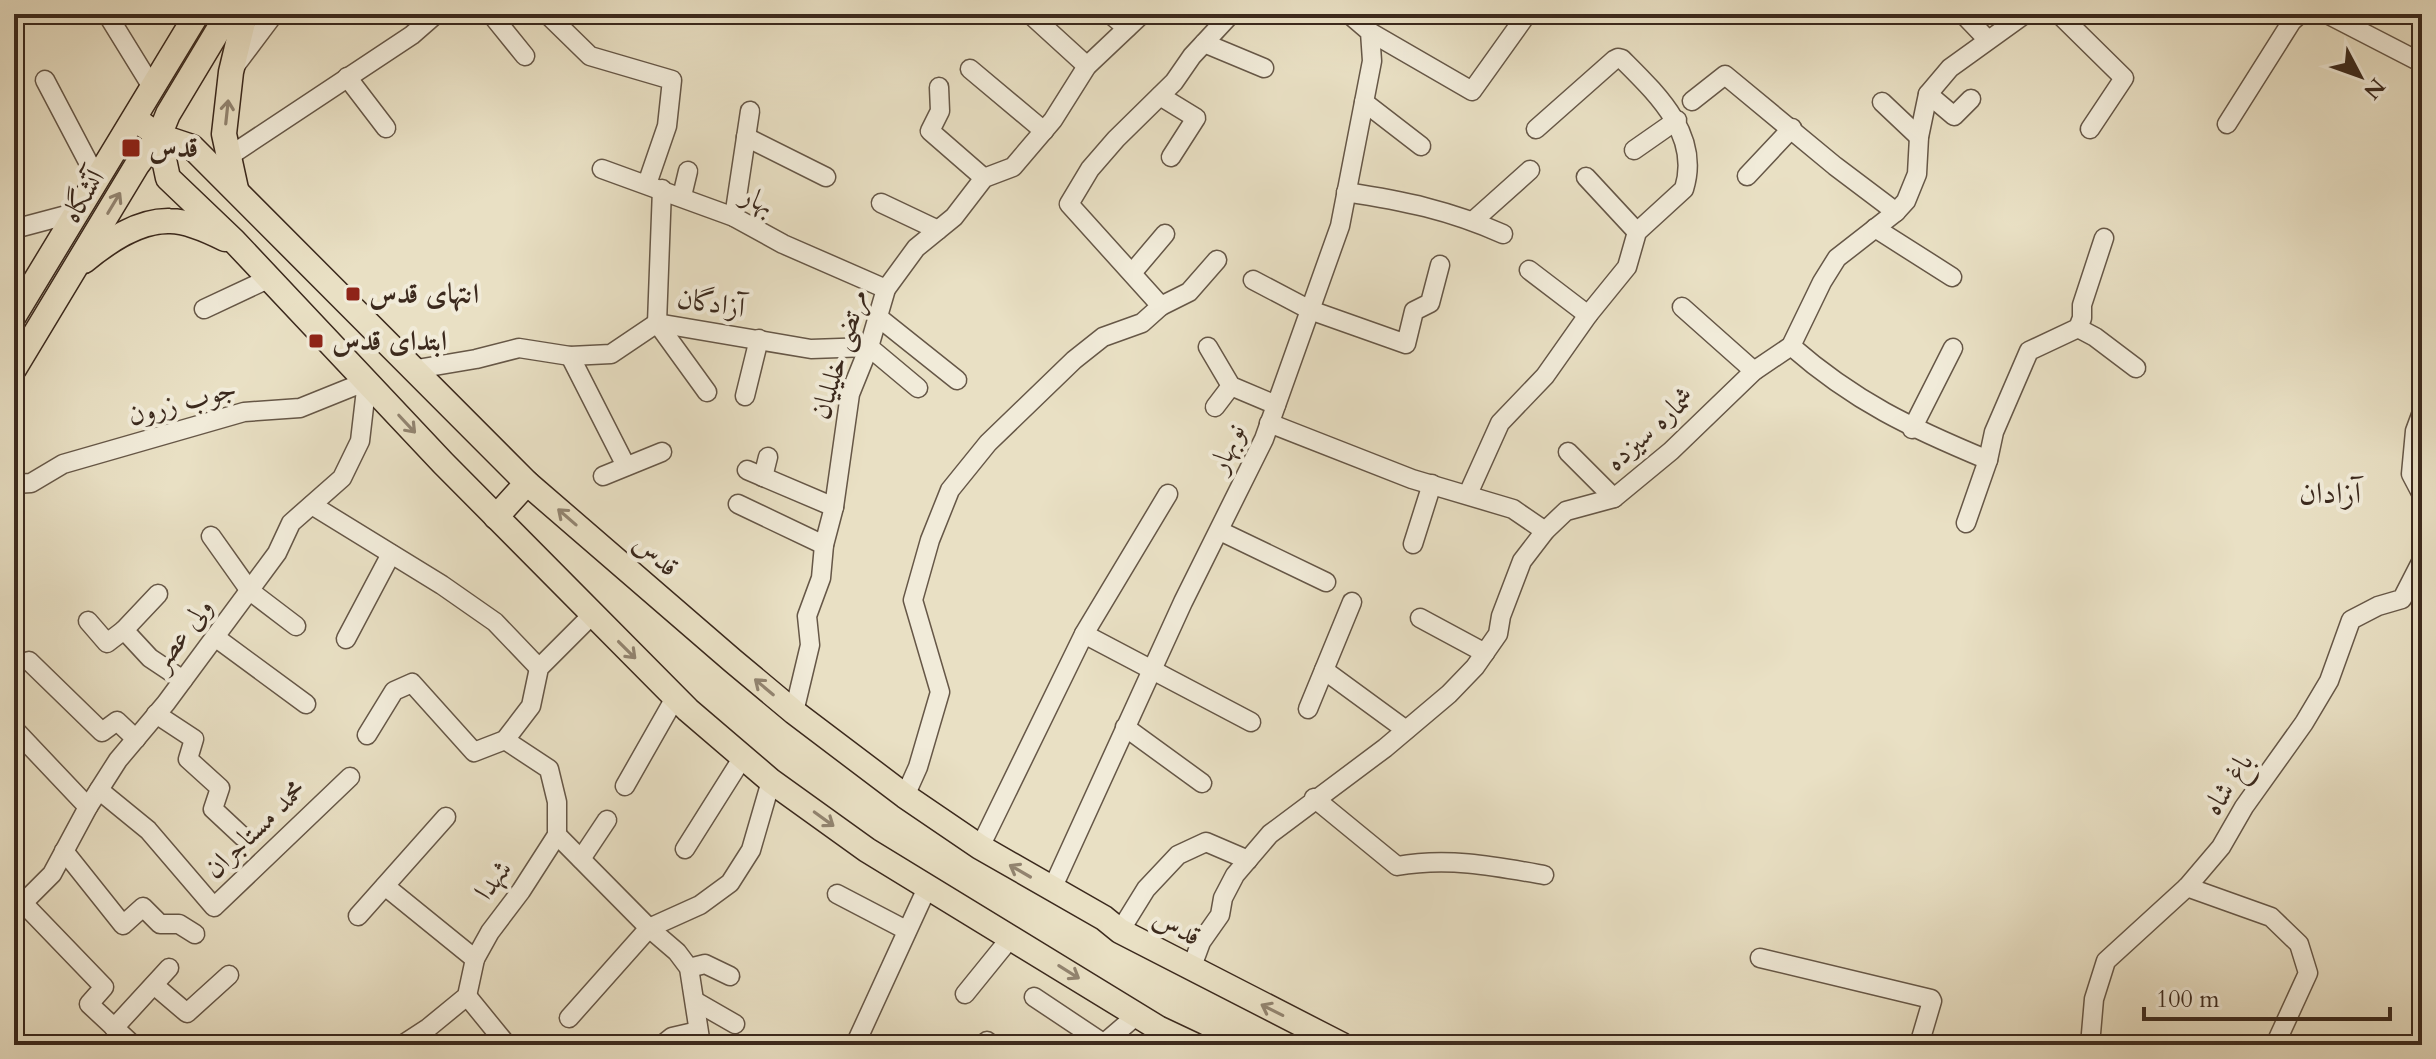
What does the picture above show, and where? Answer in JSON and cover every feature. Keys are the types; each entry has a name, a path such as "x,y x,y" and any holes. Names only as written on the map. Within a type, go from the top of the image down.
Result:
{"main road":[{"name":"آتشگاه","path":"14,316 197,14"},
{"name":"آتشگاه","path":"14,369 137,165 159,136 168,114 228,14"},
{"path":"236,189 224,134 231,72 245,14"},
{"name":"قدس","path":"135,119 159,136 192,147 527,483 794,712 905,796 980,847 1120,931 1342,1045"},
{"path":"159,136 168,178 238,245 496,517 675,698 771,781 867,850 1137,1015 1194,1045"},
{"path":"74,270 104,244 137,227 170,221 204,229 238,245"},
{"path":"304,314 302,303 308,292 319,286 332,286"},
{"path":"496,517 527,483"}],"street":[{"path":"107,14 152,87"},
{"path":"231,72 274,14"},
{"path":"228,157 412,35 436,14"},
{"path":"491,14 525,56"},
{"path":"547,14 590,56 672,80 655,186 657,323 707,392"},
{"path":"1030,14 1087,66"},
{"path":"1110,14 1127,28"},
{"name":"مرتضی خلیلیان","path":"794,712 810,645 807,616 821,578 850,394 869,347 886,289 916,248 954,217 984,178 1013,167 1044,131 1087,66 1142,14"},
{"path":"1161,306 1069,204 1090,169 1160,96 1231,14"},
{"path":"1349,14 1370,32 1472,91 1527,14"},
{"path":"1963,14 1987,39"},
{"path":"1988,460 1912,429 1826,377 1791,346 1837,258 1906,201 1917,174 1919,137 1928,94 1950,68 2025,14"},
{"path":"2059,14 2124,78 2090,129"},
{"path":"2227,124 2292,21 2300,14"},
{"path":"2327,14 2422,63"},
{"name":"نوبهار","path":"1052,889 1276,405 1340,226 1372,61 1370,32"},
{"path":"1204,43 1264,68"},
{"path":"1468,494 1500,423 1545,376 1627,267 1637,232 1684,189 1687,179 1687,149 1677,120 1647,84 1618,58 1536,129"},
{"path":"970,69 1044,131"},
{"path":"1692,101 1725,75 1792,128 1840,159 1896,212"},
{"path":"347,77 386,128"},
{"path":"45,80 97,179"},
{"path":"939,87 940,111 930,131 984,178"},
{"path":"1928,94 1954,116 1971,99"},
{"path":"1160,96 1196,118 1171,157"},
{"path":"1364,102 1421,146"},
{"path":"1882,102 1919,137"},
{"path":"734,217 750,111"},
{"path":"1634,150 1677,120"},
{"path":"1747,176 1792,128"},
{"path":"746,137 826,177"},
{"name":"بهار","path":"602,169 734,217 783,244 886,289"},
{"path":"1473,221 1530,170"},
{"path":"682,196 688,171"},
{"path":"1586,177 1637,232"},
{"path":"1346,192 1422,205 1503,234"},
{"path":"881,203 938,230"},
{"path":"14,229 78,212"},
{"path":"1875,228 1952,277"},
{"path":"1132,273 1165,234"},
{"path":"1966,523 1988,460 1994,432 2029,351 2078,328 2082,305 2104,238"},
{"path":"905,796 918,767 940,692 913,600 930,540 950,490 988,443 1074,360 1103,337 1142,323 1161,306 1189,292 1217,260"},
{"path":"1253,280 1310,310 1406,344 1414,311 1430,303 1440,265"},
{"path":"1529,270 1588,315"},
{"path":"204,309 270,278"},
{"path":"1682,307 1754,371"},
{"path":"878,317 957,380"},
{"name":"آزادگان","path":"411,370 519,348 570,356 611,354 657,323 811,349 869,347"},
{"path":"2078,328 2136,368"},
{"path":"745,396 759,339"},
{"name":"شماره سیزده","path":"1191,969 1201,942 1220,915 1223,898 1235,875 1270,834 1449,694 1485,653 1498,634 1501,616 1522,561 1545,531 1566,511 1614,498 1671,451 1754,371 1791,346"},
{"path":"869,347 918,388"},
{"path":"1208,347 1231,386 1276,405"},
{"path":"1912,429 1953,348"},
{"path":"570,356 626,466"},
{"name":"جوب زرون","path":"14,484 31,483 63,464 244,412 300,408 367,381"},
{"name":"ولی عصر","path":"18,908 52,874 99,790 250,591 277,553 291,523 342,478 360,441 367,381"},
{"path":"1215,407 1231,386"},
{"path":"2422,412 2415,431 2411,474 2422,495"},
{"path":"1269,423 1412,479 1513,509 1545,531"},
{"path":"603,476 662,452"},
{"path":"1568,452 1614,498"},
{"path":"768,457 755,474 834,507"},
{"path":"1413,544 1432,484"},
{"path":"980,847 1084,634 1168,494"},
{"path":"738,504 824,545"},
{"path":"312,505 495,622 539,668"},
{"path":"1220,531 1326,582"},
{"path":"211,536 250,591 296,626"},
{"path":"346,639 391,554"},
{"name":"باغ شاه","path":"2090,1045 2094,999 2106,961 2187,887 2221,847 2244,807 2304,723 2329,681 2351,620 2378,606 2402,599 2422,560"},
{"path":"88,621 107,643 124,630 158,594"},
{"path":"1308,709 1352,602"},
{"path":"367,735 394,691 412,683 474,752 505,740 531,706 539,668 592,615"},
{"path":"1420,618 1485,653"},
{"path":"124,630 150,658 183,680"},
{"path":"1084,634 1251,722"},
{"path":"215,637 306,704"},
{"path":"29,661 102,732 117,721 136,739"},
{"path":"1324,670 1406,730"},
{"path":"625,786 675,698"},
{"path":"156,714 194,739 188,759 220,788 213,809 243,837"},
{"path":"1125,727 1202,783"},
{"path":"14,733 16,731 88,807"},
{"path":"505,740 549,769 557,802 557,835 677,952 689,968 699,1038 672,1037 662,1045"},
{"path":"685,849 743,757"},
{"name":"محمد مستاجران","path":"99,790 148,830 214,907 350,777"},
{"path":"569,1018 649,928 700,905 730,883 751,850 771,781"},
{"path":"1314,798 1397,866 1424,861 1467,862 1544,875"},
{"path":"358,916 446,817"},
{"path":"581,859 607,820"},
{"name":"شهدا","path":"467,996 475,959 490,932 557,835"},
{"path":"1120,931 1146,889 1178,855 1206,842 1248,860"},
{"path":"64,851 123,925 143,907 160,924 179,924 195,934"},
{"path":"385,886 475,959"},
{"path":"2187,887 2271,917 2299,944 2308,973 2275,1045"},
{"path":"855,1045 927,888"},
{"path":"837,894 906,930"},
{"path":"18,908 104,987 89,1004 132,1045"},
{"path":"965,994 1012,936"},
{"path":"1760,958 1931,999 1919,1045"},
{"path":"689,968 705,964 730,976"},
{"path":"114,1028 169,968"},
{"path":"154,985 187,1013 229,975"},
{"path":"402,1045 467,996 507,1045"},
{"path":"1034,997 1102,1044 1137,1015"},
{"path":"695,1001 735,1024"}],"place":[{"name":"قدس","path":"131,148"},
{"name":"انتهای قدس","path":"353,294"},
{"name":"ابتدای قدس","path":"316,341"}],"district":[{"name":"آزادان","path":"2330,493"}]}
